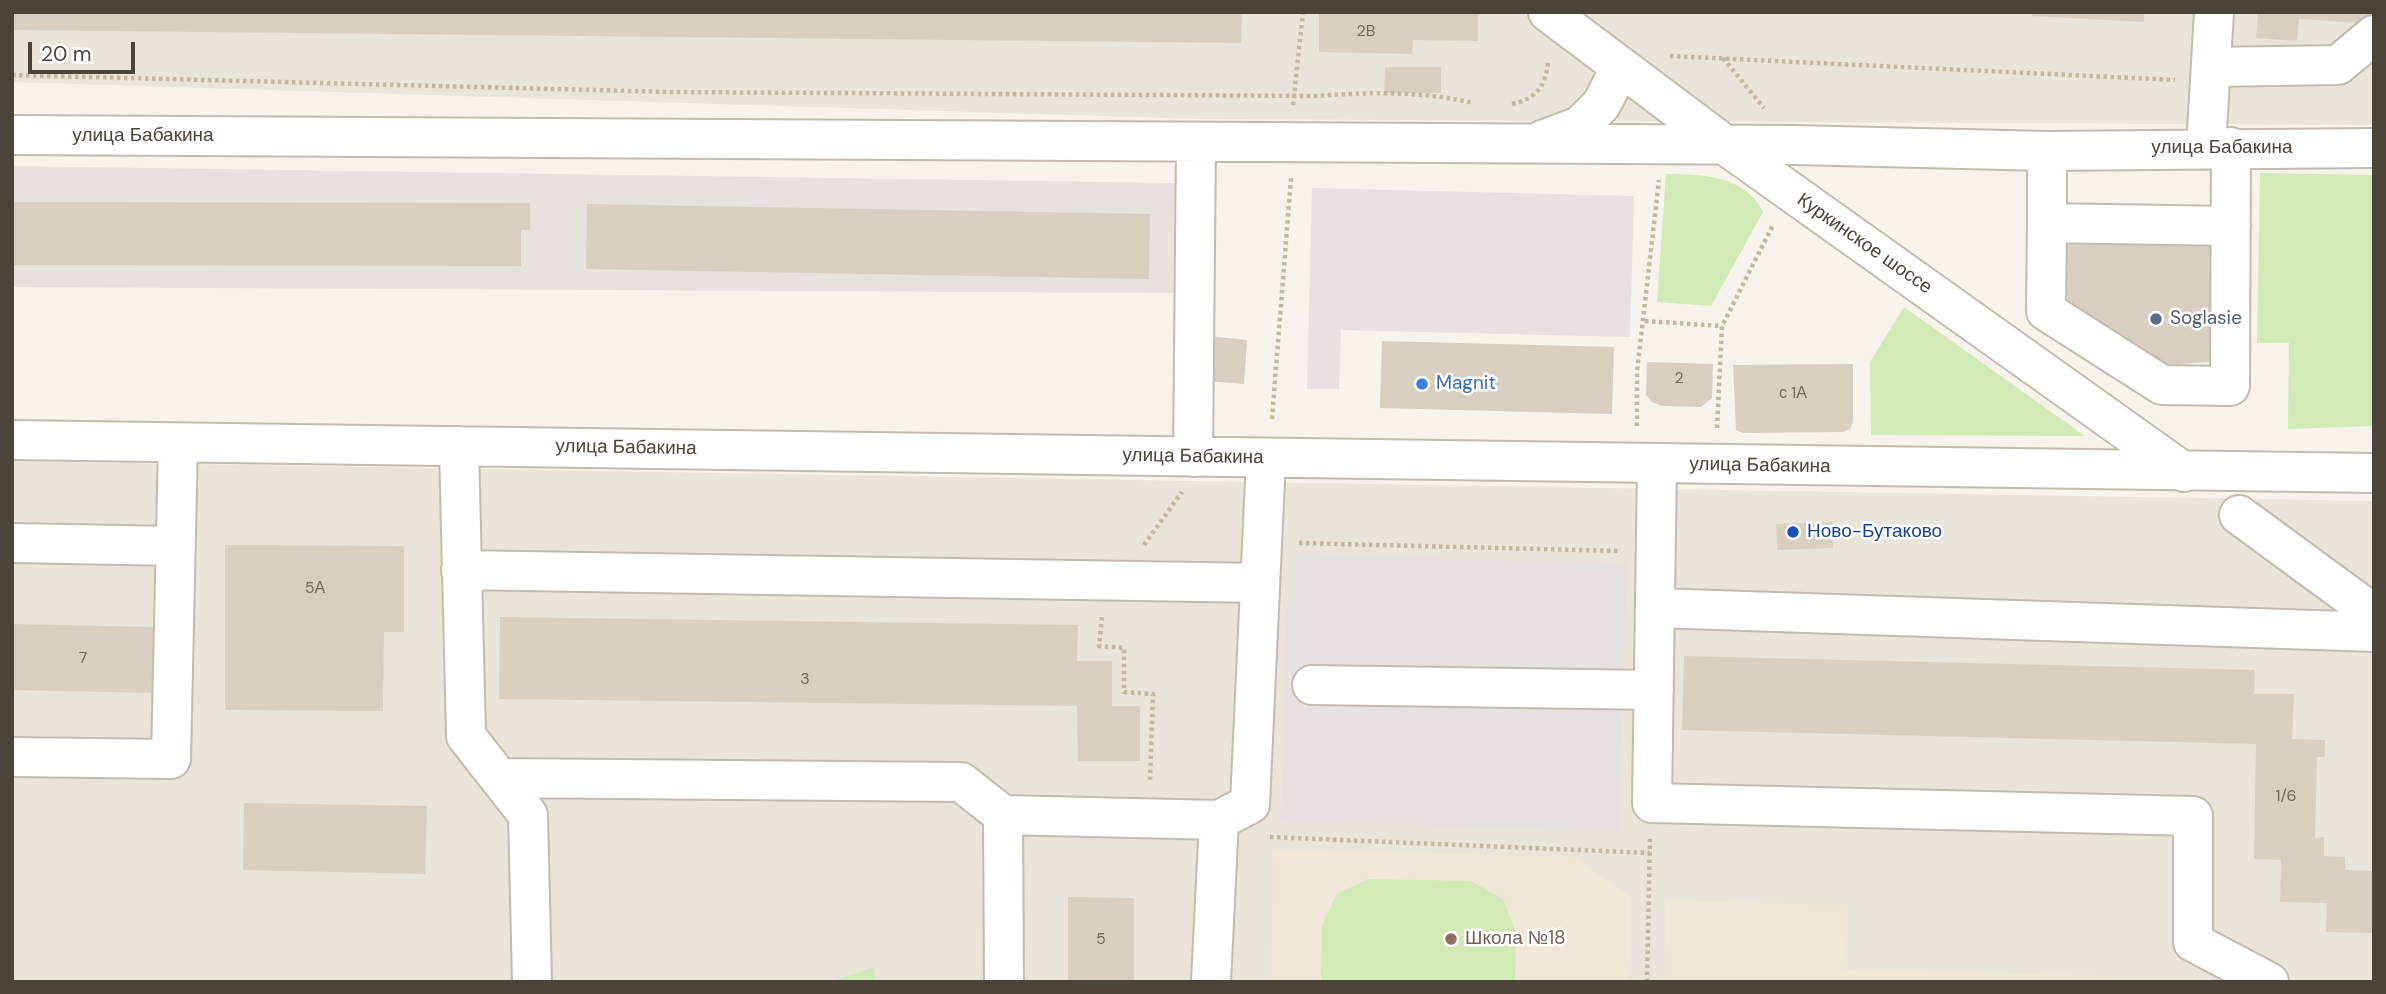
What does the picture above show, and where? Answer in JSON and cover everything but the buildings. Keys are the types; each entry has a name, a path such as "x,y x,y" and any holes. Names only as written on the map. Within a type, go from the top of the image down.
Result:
{"street":[{"path":"2047,151 2046,311 2161,385 2230,386 2231,226 2218,147 2195,74 2214,12"},
{"name":"Куркинское шоссе","path":"1567,29 2184,472"},
{"path":"2195,74 2338,65 2374,35"},
{"path":"1533,144 1580,126 1601,104 1620,67"},
{"name":"улица Бабакина","path":"12,135 1725,145 2047,151 2218,147 2374,148"},
{"path":"1187,474 1196,142"},
{"path":"2047,223 2231,226"},
{"name":"улица Бабакина","path":"12,440 459,446 1187,474 1266,458 1654,447 2184,472 2374,474"},
{"path":"12,757 171,759 178,443"},
{"path":"459,446 466,736 528,815 532,982"},
{"path":"1654,447 1656,608 1651,803 2193,816 2193,942 2269,982"},
{"path":"501,778 961,782 1003,815 1219,820 1250,804 1266,458"},
{"path":"2239,515 2374,614"},
{"path":"12,542 176,546"},
{"path":"461,570 1260,583"},
{"path":"1656,608 2374,632"},
{"path":"1312,685 1654,690"},
{"path":"1003,815 1004,982"},
{"path":"1211,982 1219,820"}],"path":[{"path":"1293,106 1303,12"},
{"path":"1504,106 1529,101 1548,79 1567,29"},
{"path":"1665,55 2195,74"},
{"path":"1722,57 1767,111"},
{"path":"12,75 670,92 1294,96 1358,93 1455,99 1480,105"},
{"path":"1654,447 1637,429 1637,372 1645,321 1662,145"},
{"path":"1261,418 1273,419 1292,166"},
{"path":"1704,430 1717,430 1722,326 1772,231 1773,221"},
{"path":"1645,321 1722,326"},
{"path":"1149,819 1153,694 1124,692 1124,648 1098,646 1104,600 1187,474"},
{"path":"1262,544 1656,552"},
{"path":"1647,982 1651,803"},
{"path":"1268,837 1650,853"}],"shaded area":[{"path":"12,12 2374,12 2374,125 1198,119 12,82"},
{"path":"12,166 1175,183 1176,293 12,287"},
{"path":"1312,188 1634,196 1630,337 1341,330 1339,389 1307,389"},
{"path":"12,461 2374,501 2374,982 12,982"},
{"path":"1288,554 1627,564 1619,831 1281,821"},
{"name":"Школа №18","path":"1273,851 1572,856 1631,897 1628,982 1271,982"},
{"path":"1666,901 1845,905 1844,970 2110,976 2116,982 1664,982"}],"green space":[{"path":"2260,173 2374,175 2374,426 2288,429 2289,343 2257,343"},
{"path":"1666,174 1708,177 1735,184 1755,200 1763,212 1711,306 1657,302"},
{"path":"1904,307 2085,436 1871,435 1870,362"},
{"path":"1368,879 1471,881 1503,899 1516,933 1515,982 1321,982 1322,925 1337,894"},
{"path":"873,967 876,982 830,982"}],"place":[{"name":"Soglasie","path":"2156,319"},
{"name":"Magnit","path":"1422,384"},
{"name":"Ново-Бутаково","path":"1793,532"},
{"name":"Школа №18","path":"1451,939"}]}
